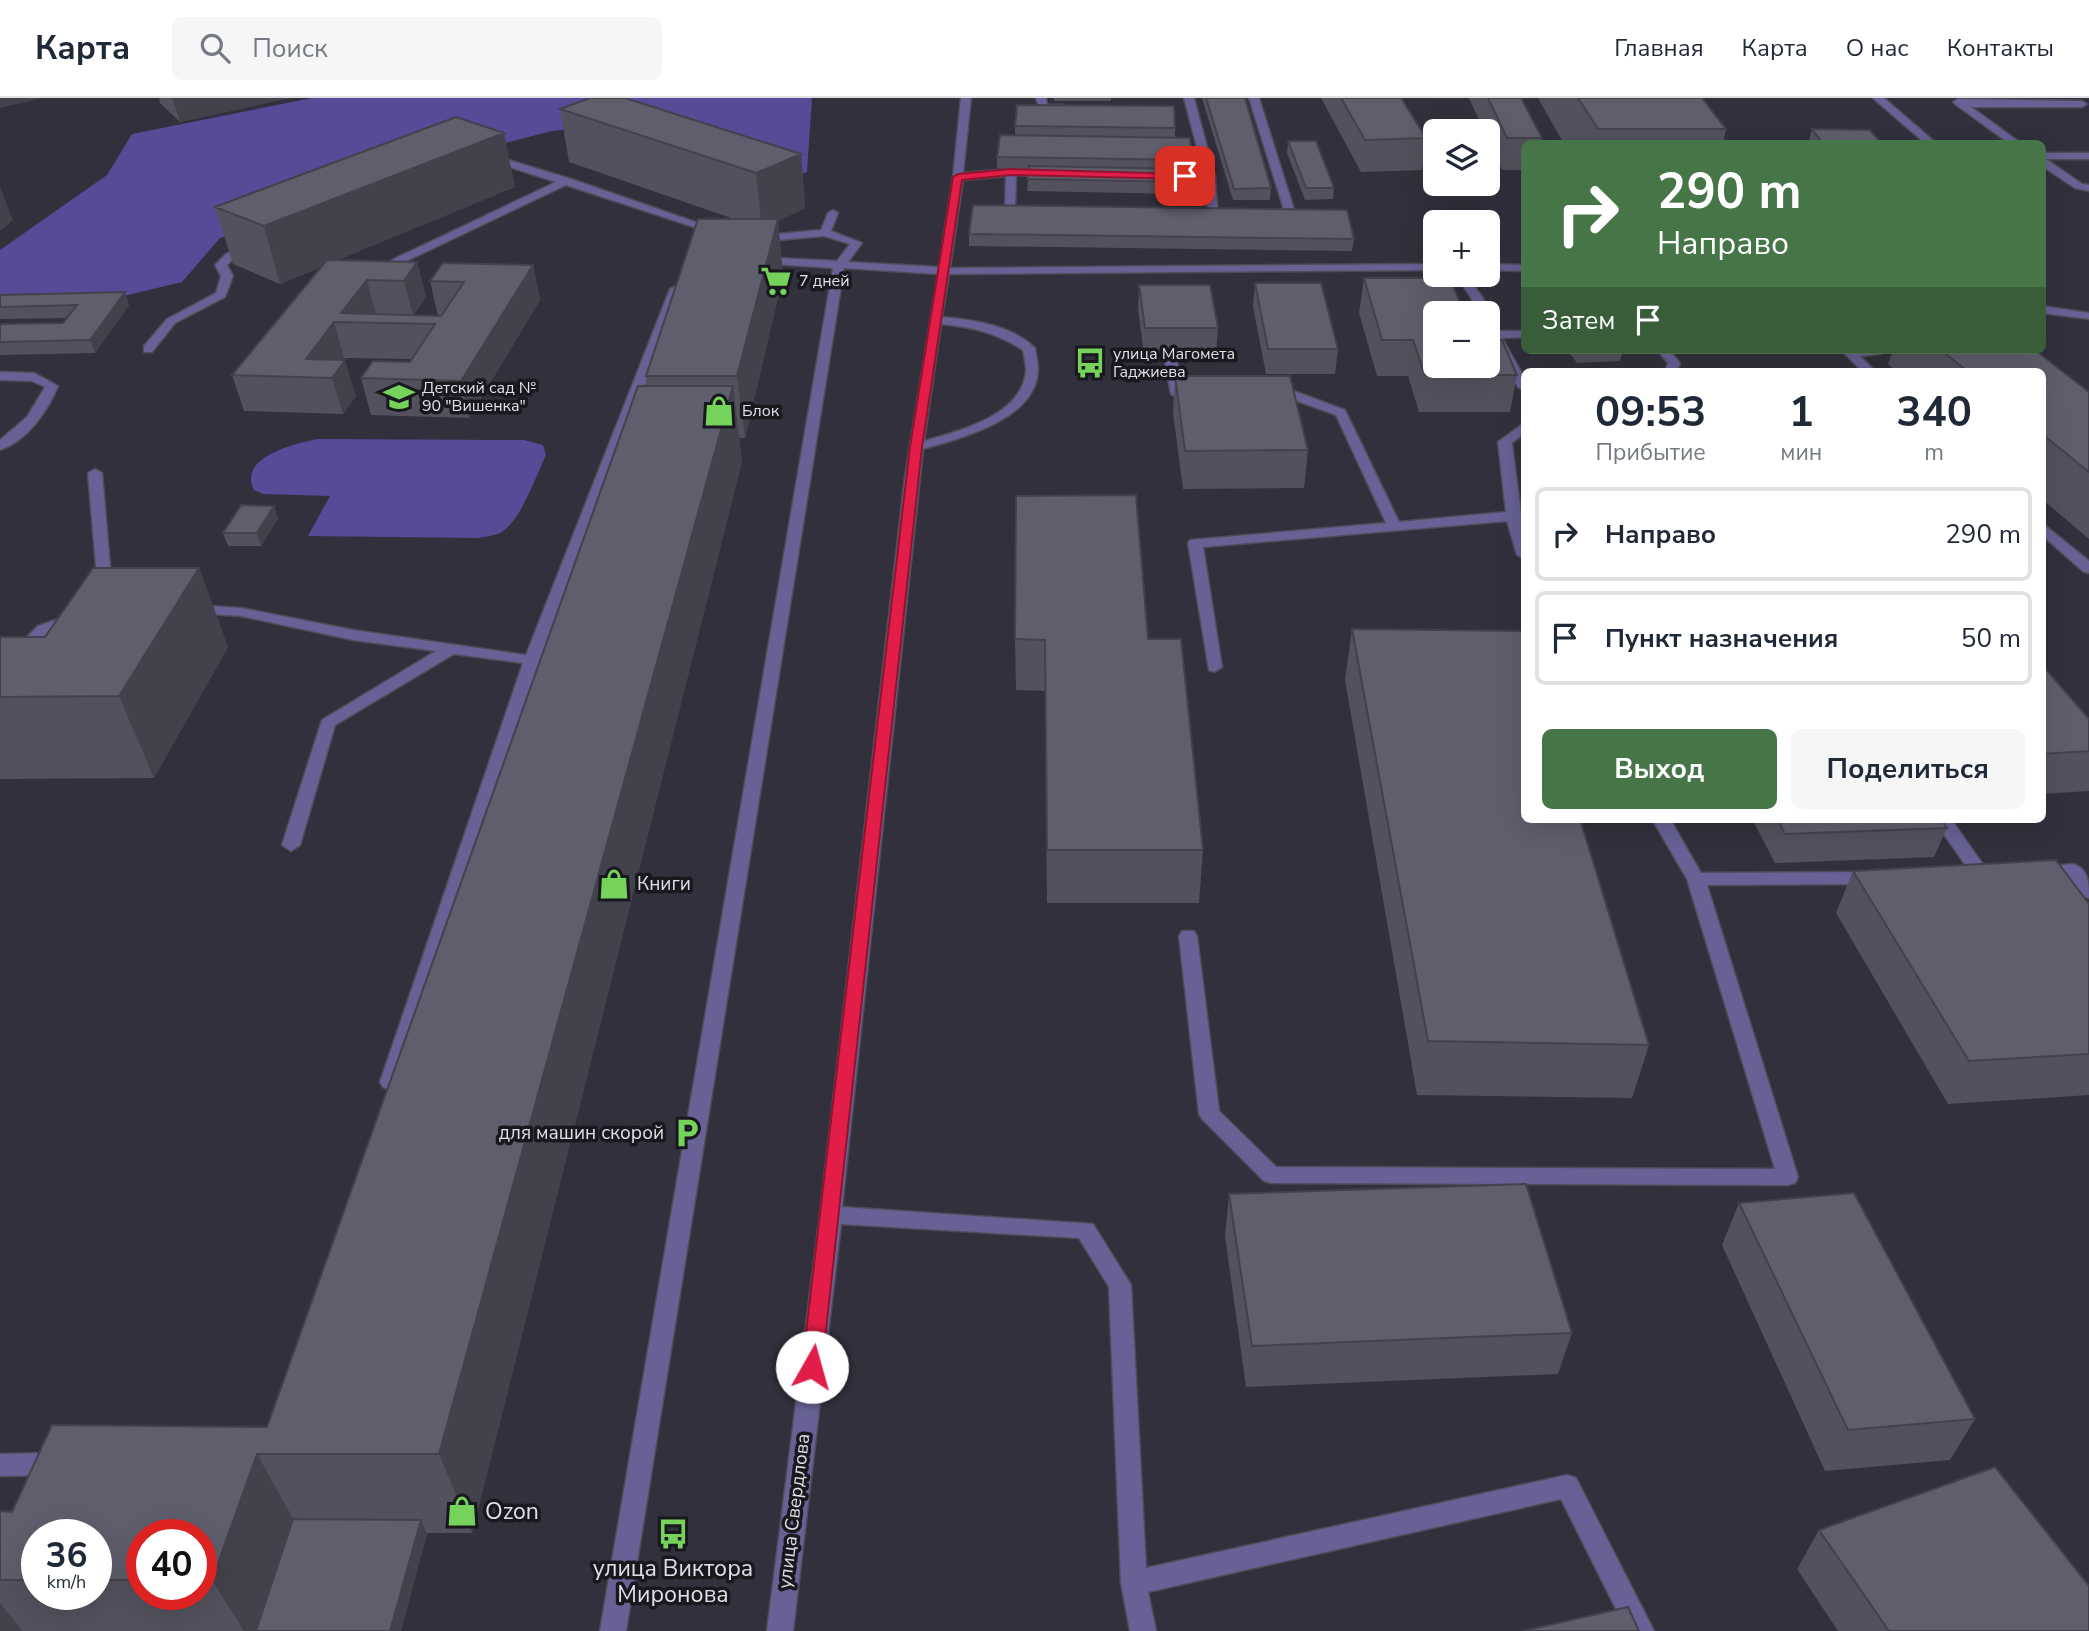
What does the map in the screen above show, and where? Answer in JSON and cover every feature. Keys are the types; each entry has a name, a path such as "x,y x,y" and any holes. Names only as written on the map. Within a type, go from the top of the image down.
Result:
{"street":[{"name":"улица Свердлова","path":"780,1631 831,1215 916,447 958,177 966,98"},
{"path":"1041,98 1043,108 1070,108"},
{"path":"1189,98 1210,177 1214,216"},
{"path":"1254,98 1291,216 1265,216"},
{"path":"1878,98 1927,140"},
{"path":"1957,101 2082,104"},
{"path":"1957,101 2011,140"},
{"path":"1179,110 1193,110"},
{"path":"1188,143 1202,143"},
{"path":"473,161 486,156 732,236"},
{"path":"2046,158 2089,156"},
{"path":"2046,161 2079,186 2089,188"},
{"path":"1011,172 1010,212 1038,212"},
{"path":"958,177 1011,172 1064,173"},
{"path":"1144,175 1210,177"},
{"path":"396,262 567,181"},
{"path":"825,233 833,213"},
{"path":"1187,215 1227,216"},
{"path":"613,1631 839,266 857,243 825,233 744,240"},
{"path":"148,349 171,321 221,295 227,276 221,265 230,256 269,241"},
{"path":"738,261 943,271 1423,267"},
{"path":"1500,267 1521,268"},
{"path":"382,1106 532,660 679,281"},
{"path":"171,321 174,305"},
{"path":"2046,310 2089,316"},
{"path":"916,447 986,425 1009,410 1026,395 1034,366 1029,348 1003,331 968,323 935,320"},
{"path":"1500,331 1521,334"},
{"path":"1500,347 1521,382"},
{"path":"1850,354 1866,368"},
{"path":"1171,362 1177,394 1202,394"},
{"path":"0,376 34,377 52,386 46,403 16,437 0,446"},
{"path":"1253,394 1291,394 1340,413 1395,528"},
{"path":"1521,429 1505,442 1513,516 1521,544"},
{"path":"0,672 43,629 101,609 94,473"},
{"path":"1214,667 1195,543 1513,516"},
{"path":"2046,531 2089,569"},
{"path":"179,608 241,612 449,650 532,660"},
{"path":"291,845 328,723 449,650"},
{"path":"1188,936 1209,1114 1271,1175 1788,1177 1696,879 1663,823"},
{"path":"1945,823 1989,877 1956,877"},
{"path":"2022,874 2073,870 2089,892"},
{"path":"1696,879 1887,878"},
{"path":"831,1215 1085,1230 1120,1285 1134,1583 1143,1631"},
{"path":"0,1465 83,1464"},
{"path":"1134,1583 1567,1486 1641,1631"}],"shaded area":[{"path":"312,98 812,98 807,172 758,187 625,124 552,131 474,151 220,238 182,282 107,300 0,303 0,250 107,175 132,134"},
{"path":"318,439 524,440 543,445 546,455 521,509 500,533 477,538 308,536 330,496 263,494 254,490 251,478 261,460 271,454"}],"building":[{"path":"590,98 625,98 801,154 756,173 560,109"},
{"path":"1206,98 1245,98 1271,188 1234,189"},
{"path":"1341,98 1401,98 1423,133 1423,138 1365,140"},
{"path":"1488,98 1521,98 1542,138 1507,138"},
{"path":"1578,98 1702,98 1726,129 1598,129"},
{"path":"1017,105 1174,106 1175,128 1015,126"},
{"path":"456,117 504,133 264,226 215,207"},
{"path":"1812,129 1870,130 1879,140 1820,140"},
{"path":"1000,135 1190,138 1192,160 997,157"},
{"path":"1288,141 1316,141 1334,188 1306,188"},
{"path":"1029,166 1183,169 1183,182 1027,179"},
{"path":"973,205 1347,210 1354,239 969,234"},
{"path":"698,219 778,219 737,376 646,376"},
{"path":"327,260 417,262 404,281 367,280 341,313 441,316 464,282 430,281 443,263 533,265 461,381 361,378 373,361 410,362 435,324 334,322 306,359 345,360 332,378 232,375"},
{"path":"1364,278 1423,278 1423,287 1454,287 1459,301 1423,301 1423,369 1413,340 1382,340"},
{"path":"1255,283 1321,283 1338,349 1268,349"},
{"path":"1139,285 1210,285 1218,328 1145,328"},
{"path":"125,292 90,340 0,342 0,324 63,323 77,305 0,307 0,295"},
{"path":"1500,340 1502,340 1517,375 1500,375"},
{"path":"1946,354 2040,354 2089,392 2089,472 2046,437 2046,368 1963,368"},
{"path":"1175,376 1290,376 1308,450 1185,451"},
{"path":"638,386 733,386 439,1454 257,1454 217,1566 217,1519 126,1519 126,1580 112,1580 112,1519 21,1519 21,1580 0,1580 0,1511 12,1512 52,1425 267,1427"},
{"path":"1136,495 1148,639 1181,639 1203,850 1047,850 1045,640 1015,639 1016,496"},
{"path":"241,505 274,506 257,533 223,533"},
{"path":"93,568 199,568 119,696 0,697 0,637 45,637"},
{"path":"1352,629 1521,631 1521,823 1581,823 1649,1045 1428,1041"},
{"path":"2046,670 2089,719 2089,751 2046,754"},
{"path":"1779,823 1944,823 1947,828 1785,834"},
{"path":"2056,860 2089,904 2089,1054 1969,1061 1853,871"},
{"path":"1526,1184 1572,1333 1252,1346 1229,1194"},
{"path":"1854,1193 1975,1419 1848,1430 1739,1203"},
{"path":"1995,1467 2089,1586 2089,1631 1889,1631 1819,1530"},
{"path":"293,1519 421,1520 390,1631 256,1631"},
{"path":"1628,1607 1639,1631 1523,1631"}],"place":[{"name":"7 дней","path":"776,281"},
{"name":"улица Магомета Гаджиева","path":"1090,363"},
{"name":"Детский сад № 90 \"Вишенка\"","path":"399,397"},
{"name":"Блок","path":"719,411"},
{"name":"Книги","path":"614,884"},
{"name":"для машин скорой","path":"687,1133"},
{"name":"Ozon","path":"462,1511"},
{"name":"улица Виктора Миронова","path":"673,1534"}],"route":[{"path":"812,1367 916,447 958,177 1011,172 1185,176"}]}
